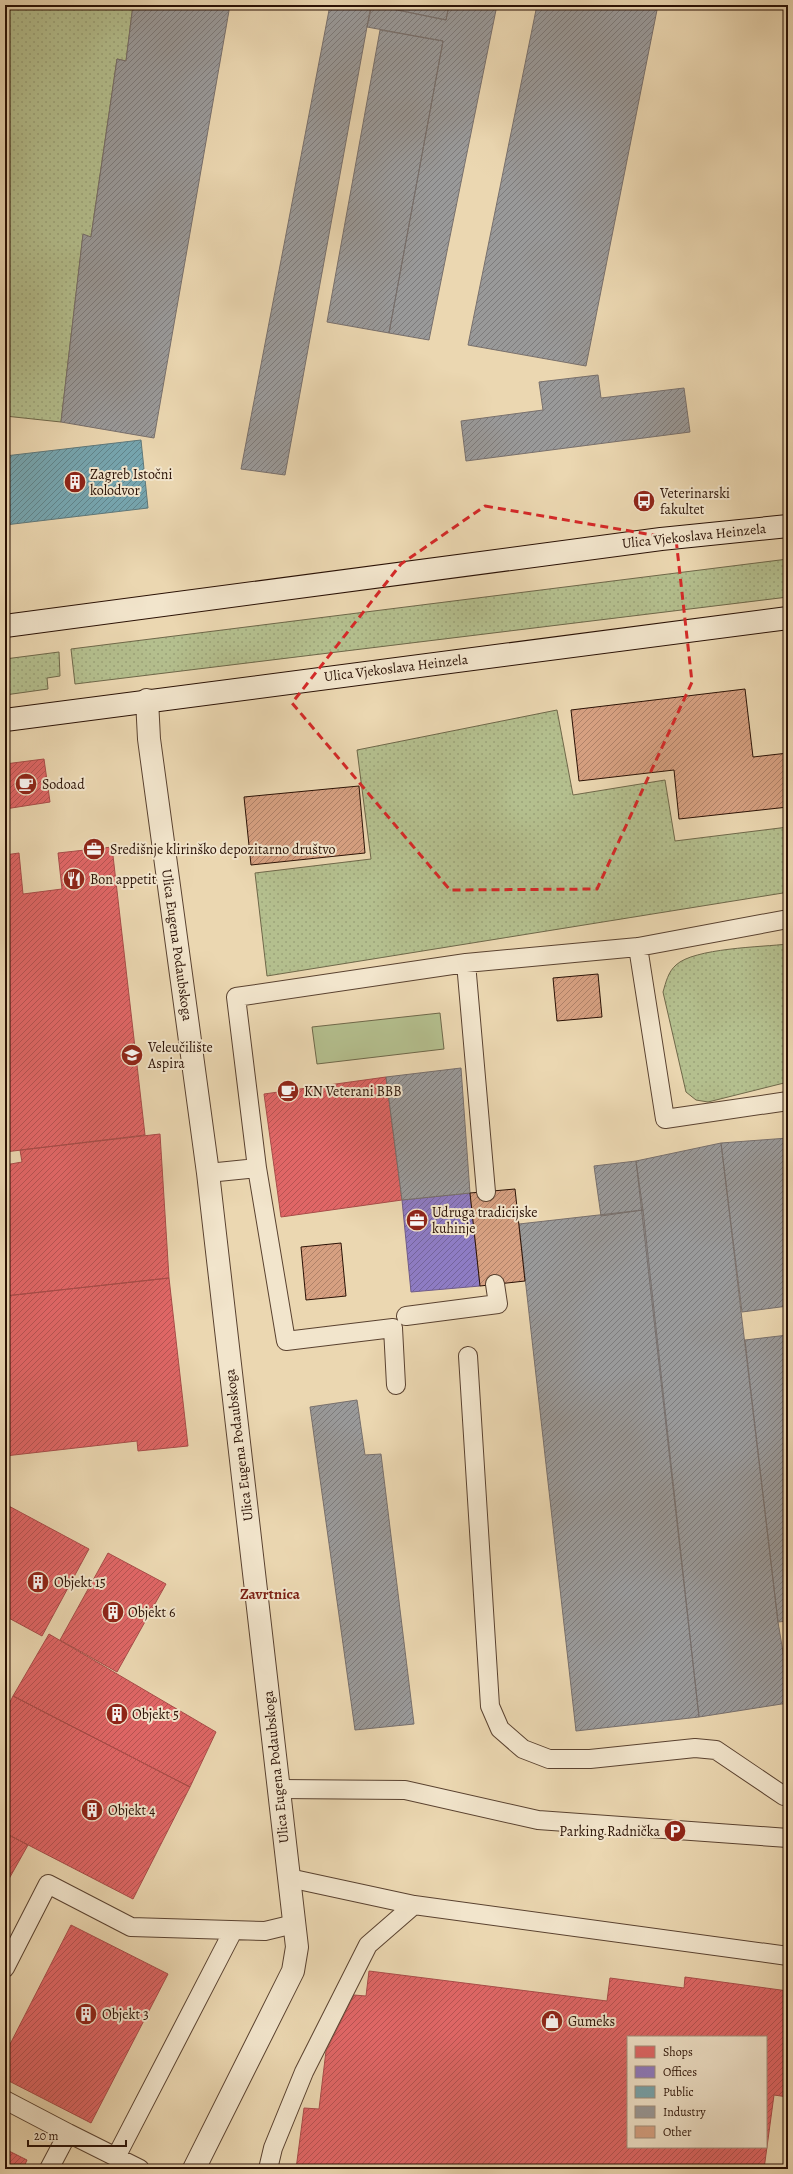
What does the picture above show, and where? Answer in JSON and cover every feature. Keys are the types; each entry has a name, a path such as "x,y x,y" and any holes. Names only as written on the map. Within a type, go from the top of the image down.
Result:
{"main road":[{"name":"Ulica Vjekoslava Heinzela","path":"5,626 653,540 788,526"},
{"name":"Ulica Vjekoslava Heinzela","path":"5,720 146,700 788,618"},
{"name":"Ulica Eugena Podaubskoga","path":"146,700 149,739 208,1173 297,1947 293,1971 194,2169"}],"lane":[{"path":"396,1385 393,1328 286,1341 257,1168 236,997 466,963 638,947 788,919"},
{"path":"638,947 665,1120 788,1102"},
{"path":"466,963 486,1192"},
{"path":"208,1173 257,1168"},
{"path":"406,1316 498,1304 496,1284"},
{"path":"468,1356 490,1706 500,1729 523,1749 549,1759 590,1759 695,1748 716,1750 784,1796 788,1795"},
{"path":"279,1789 405,1790 538,1820 788,1838"},
{"path":"289,1878 414,1905 788,1956"},
{"path":"5,1968 48,1884 131,1927 265,1931 294,1924"},
{"path":"268,2169 273,2148 304,2072 368,1945 414,1905"},
{"path":"116,2157 233,1931"},
{"path":"5,2100 140,2169"},
{"path":"49,2169 68,2133"}],"highlighted area":[{"path":"485,506 676,539 692,682 597,889 450,890 292,703 401,564"}],"green space":[{"path":"5,5 133,5 126,61 117,59 91,237 83,235 61,422 5,416"},
{"path":"788,559 788,597 75,684 71,649"},
{"path":"59,652 60,676 47,678 48,689 5,695 5,659"},
{"path":"557,710 573,795 665,780 675,841 788,827 788,870 783,893 267,976 255,873 371,859 357,750"},
{"path":"788,944 788,1082 708,1102 696,1100 686,1092 663,992 671,971 676,965 685,959 697,955 729,949"},
{"path":"440,1013 444,1049 317,1064 312,1027"}],"building: Shops":[{"path":"44,759 50,802 5,809 5,764"},
{"path":"112,847 145,1135 5,1152 5,855 19,853 23,894 62,889 58,853"},
{"path":"386,1077 402,1200 281,1217 264,1094"},
{"path":"160,1134 169,1278 5,1296 5,1165 22,1162 20,1150"},
{"path":"169,1278 188,1446 138,1451 137,1441 5,1456 5,1296"},
{"name":"Objekt 15","path":"5,1504 89,1549 42,1636 5,1616"},
{"name":"Objekt 6","path":"108,1553 166,1584 117,1672 60,1640"},
{"name":"Objekt 5","path":"49,1634 216,1732 190,1787 13,1696"},
{"name":"Objekt 4","path":"13,1696 190,1787 133,1899 5,1833 5,1712"},
{"path":"5,1833 28,1845 5,1886"},
{"name":"Objekt 3","path":"71,1925 168,1974 91,2123 5,2079 5,2054"},
{"path":"369,1971 607,2001 610,1978 684,1988 685,1977 788,1991 788,2097 774,2095 767,2147 767,2036 627,2036 627,2148 767,2148 764,2169 296,2169 304,2108 319,2109 326,2051 354,1995 366,1996"},
{"path":"5,2149 27,2160 23,2169 5,2169"}],"building: Offices":[{"path":"470,1193 480,1286 411,1292 402,1200"}],"building: Public":[{"name":"Zagreb Istočni kolodvor","path":"141,440 148,508 5,525 5,456"}],"building: Industry":[{"path":"133,5 230,5 154,438 61,422 83,234 91,237 117,59 126,61"},
{"path":"330,5 371,5 285,475 241,469"},
{"path":"372,5 446,20 449,5 497,5 429,340 389,333 443,41 367,27"},
{"path":"383,5 449,5 446,20 383,7"},
{"path":"537,5 658,5 586,366 468,345"},
{"path":"380,30 443,41 389,333 327,322"},
{"path":"598,375 601,398 684,388 690,432 466,461 461,421 543,410 539,382"},
{"path":"461,1068 470,1193 402,1200 386,1077"},
{"path":"788,1138 788,1306 742,1312 721,1143"},
{"path":"721,1143 778,1622 788,1682 788,1703 699,1717 636,1161"},
{"path":"636,1161 643,1210 601,1216 594,1166"},
{"path":"643,1210 699,1717 576,1731 519,1224"},
{"path":"788,1335 788,1621 778,1622 745,1340"},
{"path":"357,1400 365,1455 381,1454 414,1724 355,1730 310,1407"},
{"path":"788,1650 788,1682 784,1651"}],"building: Other":[{"path":"745,689 753,757 788,753 788,807 679,819 674,770 579,781 571,710"},
{"path":"359,786 365,853 251,865 244,797"},
{"path":"598,974 602,1017 557,1021 553,978"},
{"path":"515,1189 525,1281 480,1286 470,1193"},
{"path":"341,1243 346,1296 306,1300 301,1247"}],"place":[{"name":"Zagreb Istočni kolodvor","path":"75,482"},
{"name":"Veterinarski fakultet","path":"644,501"},
{"name":"Sodoad","path":"26,784"},
{"name":"Središnje klirinško depozitarno društvo","path":"94,849"},
{"name":"Bon appetit","path":"74,879"},
{"name":"Veleučilište Aspira","path":"132,1055"},
{"name":"KN Veterani BBB","path":"288,1091"},
{"name":"Udruga tradicijske kuhinje","path":"417,1220"},
{"name":"Objekt 15","path":"38,1582"},
{"name":"Objekt 6","path":"113,1612"},
{"name":"Objekt 5","path":"117,1714"},
{"name":"Objekt 4","path":"92,1810"},
{"name":"Parking Radnička","path":"675,1831"},
{"name":"Objekt 3","path":"86,2014"},
{"name":"Gumeks","path":"552,2021"}],"district":[{"name":"Zavrtnica","path":"270,1594"}]}
